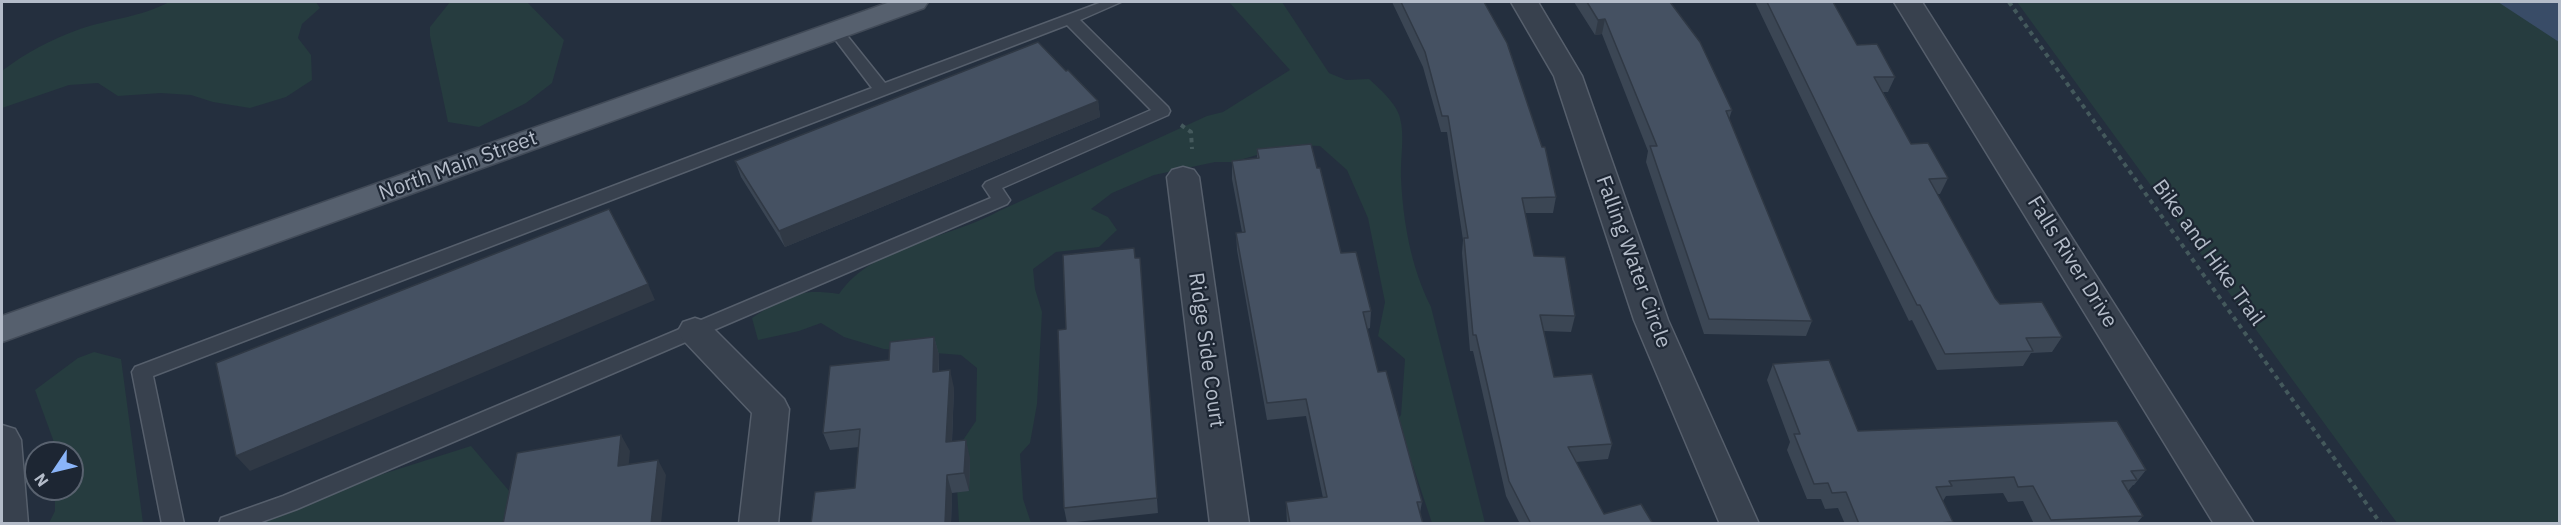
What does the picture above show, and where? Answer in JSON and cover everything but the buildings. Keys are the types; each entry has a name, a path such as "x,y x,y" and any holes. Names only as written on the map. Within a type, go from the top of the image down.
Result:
{"main road":[{"name":"North Main Street","path":"2,329 914,2"}],"street":[{"name":"Falling Water Circle","path":"1525,2 1568,76 1651,320 1740,524"},
{"name":"Falls River Drive","path":"1908,2 2235,524"},
{"name":"Ridge Side Court","path":"1183,177 1230,524"},
{"path":"695,331 771,409 758,524"},
{"path":"2,440 9,524"}],"lane":[{"path":"173,524 142,372 1114,2"},
{"path":"229,524 290,503 1001,200 992,186 1162,111 1070,18"},
{"path":"836,31 882,90"}],"path":[{"name":"Bike and Hike Trail","path":"2009,2 2380,524"},
{"path":"1162,111 1191,132 1194,169 1183,177"}],"green space":[{"path":"169,2 316,2 320,8 302,24 298,38 311,55 312,80 286,97 250,108 213,102 191,95 161,93 118,96 98,83 69,85 2,108 2,71 20,58 70,33 148,11"},
{"path":"450,2 527,2 564,40 552,83 526,103 479,127 448,122 430,27"},
{"path":"1229,2 1282,2 1329,73 1346,80 1369,79 1387,97 1398,113 1402,132 1402,195 1409,244 1418,276 1431,307 1485,523 1432,523 1413,466 1380,452 1380,442 1401,415 1405,359 1378,336 1385,302 1368,218 1347,170 1320,146 1291,145 1233,162 1215,162 1154,175 1112,193 1091,209 1108,217 1117,230 1099,247 1056,252 1033,269 1035,289 1042,312 1037,404 1030,443 1020,454 1023,499 1031,523 959,523 955,452 976,421 977,368 961,355 884,349 844,337 821,323 799,331 758,340 752,318 784,299 802,293 839,294 854,277 892,253 979,221 1207,116 1223,112 1290,70"},
{"path":"2017,2 2559,2 2559,523 2397,523"},
{"path":"94,352 121,359 143,523 49,523 55,511 55,501 84,501 84,441 54,441 35,390 78,358"},
{"path":"471,446 510,492 505,523 259,524 323,493"}],"water":[{"path":"2498,2 2559,2 2559,42"}]}
